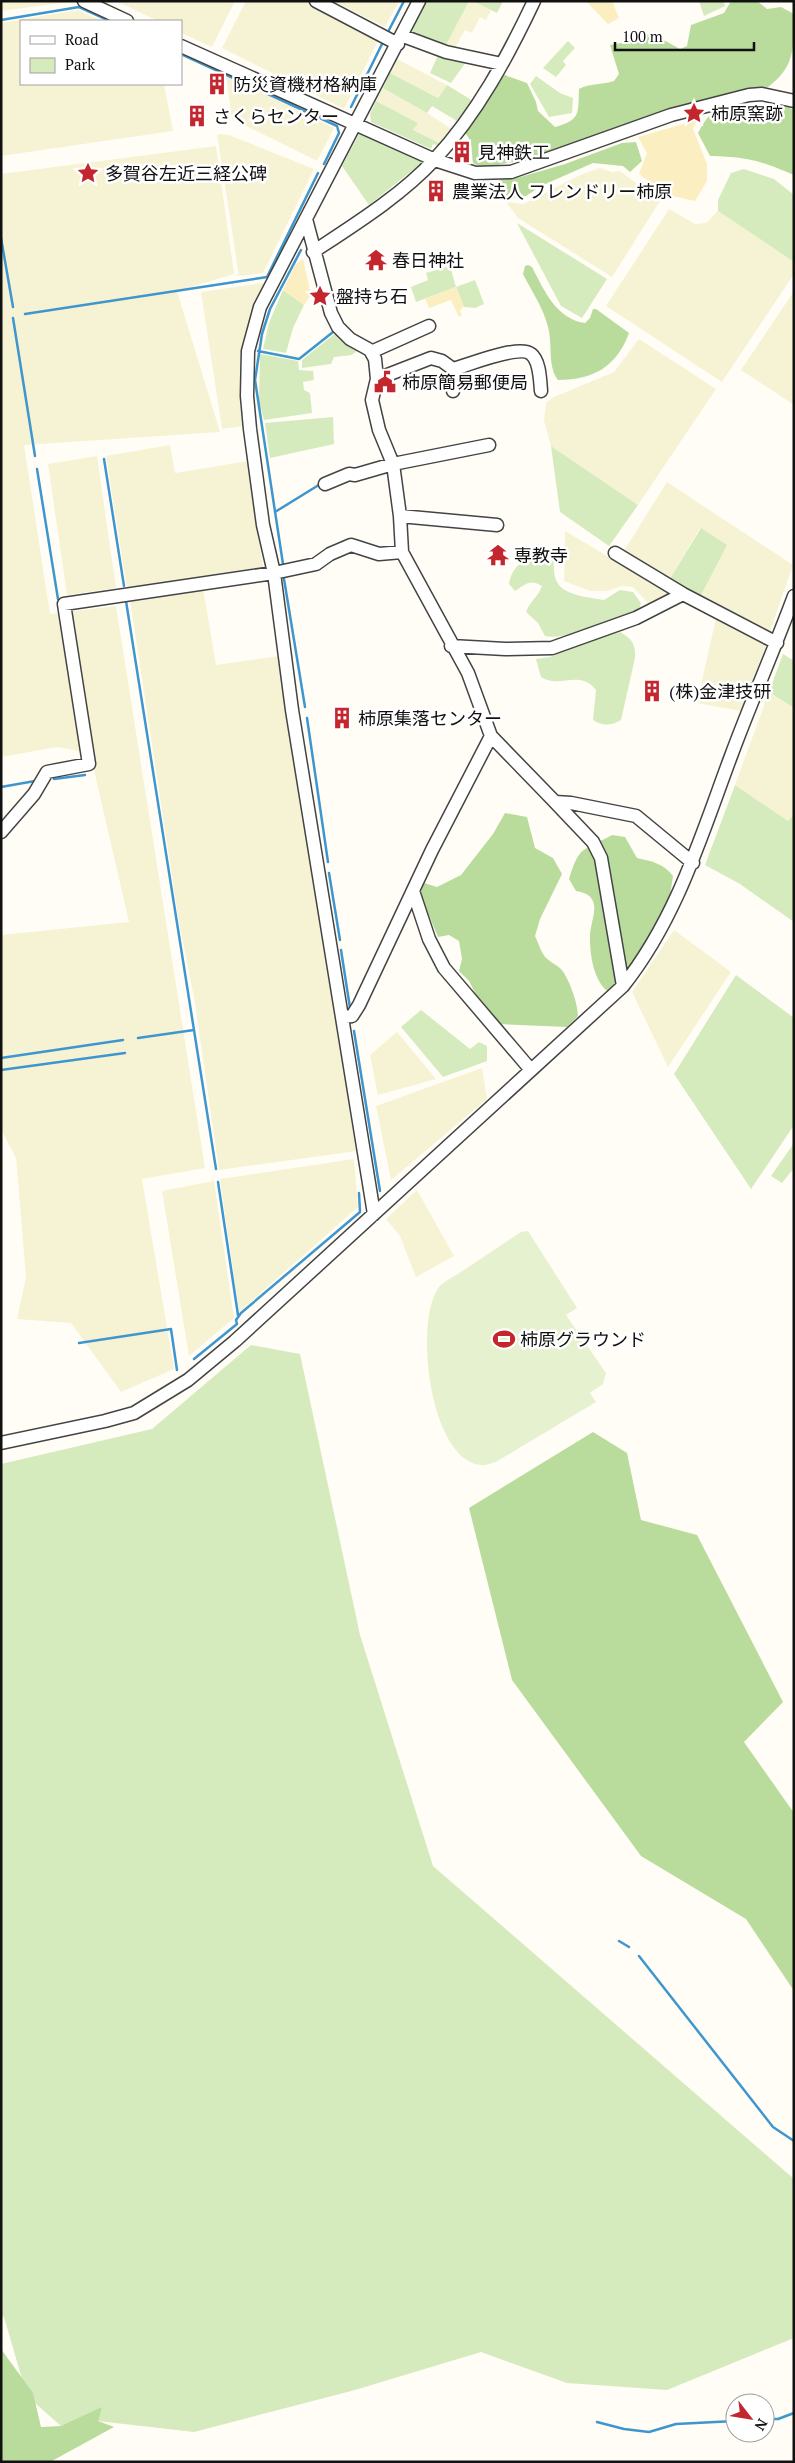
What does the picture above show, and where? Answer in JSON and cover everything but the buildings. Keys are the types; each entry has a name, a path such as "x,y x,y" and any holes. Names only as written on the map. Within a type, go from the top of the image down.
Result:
{"street":[{"path":"84,1 125,20"},
{"path":"316,1 400,40 502,64"},
{"path":"374,1214 292,710 274,573 263,525 247,396 248,351 260,307 420,1"},
{"path":"314,252 352,226 435,160 473,111 502,64 534,1"},
{"path":"182,46 435,160 475,173 511,172 558,157 599,140 671,115 739,98 762,94 794,101"},
{"path":"306,219 331,313 338,326 352,341 372,352 375,359 378,379 372,400 379,430 393,464 400,516 402,552 468,673 491,736 593,842 601,858 623,986"},
{"path":"372,352 429,326"},
{"path":"453,369 510,351 523,350 532,354 539,371 542,390"},
{"path":"378,379 430,358 442,361 453,369"},
{"path":"453,369 453,391"},
{"path":"325,484 349,474 355,475 393,464 489,445"},
{"path":"400,516 497,525"},
{"path":"1,832 34,794 47,772 89,764 64,604 274,573 316,564 330,554 350,545 379,554 402,552"},
{"path":"615,553 683,594 777,643"},
{"path":"452,646 505,649 552,648 636,618 683,594"},
{"path":"1,1443 134,1413 188,1380 374,1214 623,986 641,963 662,928 692,863 731,755 777,643 794,596"},
{"path":"343,1017 352,1016 357,1008 414,892 432,850 491,736"},
{"path":"555,802 571,802 636,816 692,863"},
{"path":"414,892 429,939 444,968 531,1070"}],"shaded area":[{"path":"1,1 68,1 70,2 1,11"},
{"path":"116,1 235,1 212,47 182,33 182,20 156,20"},
{"path":"246,1 306,1 379,39 344,109 222,48"},
{"path":"333,1 399,1 385,27"},
{"path":"468,1 473,1 491,10 486,20 480,17 472,33 465,30 455,48 446,45"},
{"path":"78,10 100,20 20,20 20,85 164,85 173,131 1,156 1,23"},
{"path":"397,59 447,85 438,98 390,73"},
{"path":"226,75 334,128 317,161 232,119"},
{"path":"383,88 453,130 441,144 412,130 418,123 376,101"},
{"path":"217,134 229,135 314,169 263,273 239,276"},
{"path":"216,146 234,274 177,291 220,432 24,445 50,614 116,606 205,1168 142,1179 174,1369 121,1392 71,1323 17,1319 26,1277 16,1158 1,1129 1,935 129,922 90,753 57,747 1,757 1,174"},
{"path":"600,168 612,172 620,171 660,201 612,277 518,218 506,202 524,204 580,175"},
{"path":"669,209 695,224 706,223 718,211 794,262 794,274 722,382 606,306"},
{"path":"263,283 264,287 250,318 242,350 240,407 243,426 222,429 201,292"},
{"path":"794,291 794,405 741,370"},
{"path":"639,339 716,389 638,505 551,446 544,420 546,403 554,397 614,372"},
{"path":"170,445 175,473 248,461 263,567 127,588 106,456"},
{"path":"97,456 116,588 67,595 48,464"},
{"path":"667,482 793,565 769,634 699,599 700,528 668,582 622,554"},
{"path":"565,531 673,595 650,605 633,587 622,586 607,591 590,591 564,581"},
{"path":"203,588 216,665 279,656 356,1151 219,1170 195,1003 179,922 130,600"},
{"path":"716,618 767,643 741,711 697,703"},
{"path":"769,692 794,708 794,814 788,821 735,785"},
{"path":"674,930 731,972 668,1067 632,992"},
{"path":"397,1032 436,1079 378,1095 370,1055"},
{"path":"482,1068 487,1099 391,1180 376,1106"},
{"path":"354,1159 358,1207 239,1312 220,1179"},
{"path":"214,1181 234,1318 189,1356 162,1191"},
{"path":"417,1190 454,1256 416,1277 400,1236 386,1219"}],"green space":[{"path":"427,1 469,1 446,45 410,34"},
{"path":"473,1 503,1 497,13"},
{"path":"699,1 724,1 725,6 704,16"},
{"path":"731,1 757,1 767,9 781,7 794,14 794,37 791,56 783,72 768,87 578,141 534,158 482,168 473,163 470,141 462,130 502,74 527,83 538,111 555,127 574,118 578,110 579,89 614,81 619,74 610,45 632,41 651,33 680,49 687,46 691,25 724,13"},
{"path":"568,41 575,48 563,61 566,65 556,77 543,68"},
{"path":"439,53 466,62 451,83 430,73"},
{"path":"390,73 438,98 447,85 473,101 457,121 432,106 427,113 383,88"},
{"path":"536,76 560,93 573,98 572,113 549,117 530,84"},
{"path":"376,101 418,123 413,130 441,144 438,146 433,144 431,149 371,122 370,114"},
{"path":"780,103 794,110 794,175 753,160 710,156 698,133 710,115 718,110 739,105 753,118 763,118 767,114 769,104"},
{"path":"360,132 424,161 369,205 342,166"},
{"path":"636,142 642,161 630,172 623,166 593,163 541,186 526,196 517,198 504,195 499,180 517,178 565,164 622,143"},
{"path":"744,169 774,179 794,195 794,262 718,211 718,200 731,173"},
{"path":"517,223 607,279 582,318 561,306"},
{"path":"450,266 456,287 416,302 411,287 428,280 426,273"},
{"path":"525,266 532,267 546,294 566,316 585,323 590,318 593,309 596,309 629,333 618,354 603,369 583,377 558,380 552,368 546,320 523,274"},
{"path":"475,280 484,304 475,308 464,307 456,287"},
{"path":"283,290 304,305 293,328 286,353 263,349 269,323"},
{"path":"337,332 357,351 352,355 334,357 331,364 302,368 302,360"},
{"path":"260,354 298,361 299,370 313,371 314,380 303,382 304,390 310,393 312,413 264,420 259,401"},
{"path":"333,417 334,444 270,458 265,423"},
{"path":"551,446 638,505 609,546 560,512"},
{"path":"701,528 727,545 699,599 668,582"},
{"path":"553,548 555,577 562,588 575,594 604,600 620,590 633,592 641,603 639,610 579,632 555,637 545,636 538,623 526,612 542,586 530,582 515,591 509,584 514,570 519,565 530,557"},
{"path":"620,632 632,642 635,649 635,658 621,720 610,724 603,724 593,720 596,690 590,684 576,680 548,680 541,677 536,659 550,657 590,640"},
{"path":"783,654 794,661 794,708 769,692"},
{"path":"735,785 788,821 794,814 794,922 740,884 705,865"},
{"path":"505,813 527,817 535,848 553,858 562,874 540,919 535,936 543,954 561,969 572,991 578,1016 567,1027 497,1024 485,1012 469,981 459,971 462,959 459,941 449,935 438,937 420,894 424,883 437,887 461,875 493,834"},
{"path":"612,835 625,837 637,858 657,864 673,876 670,895 632,968 608,992 596,975 592,960 590,931 594,903 585,894 576,891 569,879 576,860 583,850"},
{"path":"736,975 794,1018 794,1125 751,1189 674,1074"},
{"path":"421,1010 470,1049 479,1042 487,1046 487,1061 443,1077 401,1027"},
{"path":"794,1143 794,1168 782,1183 771,1176"},
{"name":"柿原グラウンド","path":"528,1231 577,1308 566,1315 606,1373 603,1384 590,1393 596,1402 496,1462 481,1465 463,1458 449,1440 438,1416 431,1387 427,1357 427,1329 431,1304 439,1287 444,1283 521,1232"},
{"path":"251,1345 300,1354 360,1635 433,1866 794,2179 794,2338 667,2390 567,2383 481,2352 355,2390 194,2432 98,2421 61,2426 27,2396 4,2317 1,2316 1,1464 152,1429"},
{"path":"593,1432 627,1453 641,1520 697,1535 783,1702 744,1742 794,1813 794,1991 746,1919 641,1856 512,1680 469,1508"},
{"path":"1,2349 33,2393 41,2427 61,2426 102,2407 98,2421 114,2427 50,2462 1,2462"}],"sand":[{"path":"586,1 612,1 619,18 608,24"},
{"path":"697,120 693,129 707,164 707,181 695,201 668,195 639,174 647,153 638,137"},
{"path":"303,259 311,295 304,305 283,290 295,265"},
{"path":"456,287 464,307 460,310 462,315 459,317 451,300 429,308 425,299"}],"waterway":[{"path":"389,30 404,1"},
{"path":"1,20 79,7 108,20"},
{"path":"351,107 383,42"},
{"path":"182,54 337,126 339,133 324,164"},
{"path":"25,314 267,277 318,173"},
{"path":"1,238 13,307"},
{"path":"283,564 255,380 262,334 270,309 301,250"},
{"path":"13,318 35,456"},
{"path":"258,351 299,359 333,332"},
{"path":"104,459 124,586"},
{"path":"37,469 58,599"},
{"path":"275,512 322,483"},
{"path":"284,579 305,707"},
{"path":"126,601 216,1169"},
{"path":"307,718 328,862"},
{"path":"54,779 85,775"},
{"path":"1,787 35,781"},
{"path":"329,873 340,940"},
{"path":"341,950 350,1008"},
{"path":"138,1038 194,1030"},
{"path":"354,1031 380,1191"},
{"path":"1,1058 123,1040"},
{"path":"1,1070 125,1053"},
{"path":"218,1182 238,1315"},
{"path":"194,1359 237,1324 236,1320 241,1313 360,1212 359,1193"},
{"path":"79,1343 171,1329 177,1370"},
{"path":"619,1941 629,1947"},
{"path":"639,1956 773,2127 794,2141"},
{"path":"775,2419 794,2413"},
{"path":"597,2422 624,2429 649,2432 676,2424 725,2422"}],"place":[{"name":"防災資機材格納庫","path":"217,84"},
{"name":"柿原窯跡","path":"694,113"},
{"name":"さくらセンター","path":"197,116"},
{"name":"見神鉄工","path":"462,152"},
{"name":"多賀谷左近三経公碑","path":"88,173"},
{"name":"農業法人 フレンドリー柿原","path":"436,191"},
{"name":"春日神社","path":"376,260"},
{"name":"盤持ち石","path":"320,296"},
{"name":"柿原簡易郵便局","path":"385,382"},
{"name":"専教寺","path":"498,555"},
{"name":"(株)金津技研","path":"652,691"},
{"name":"柿原集落センター","path":"342,718"},
{"name":"柿原グラウンド","path":"504,1339"}]}
